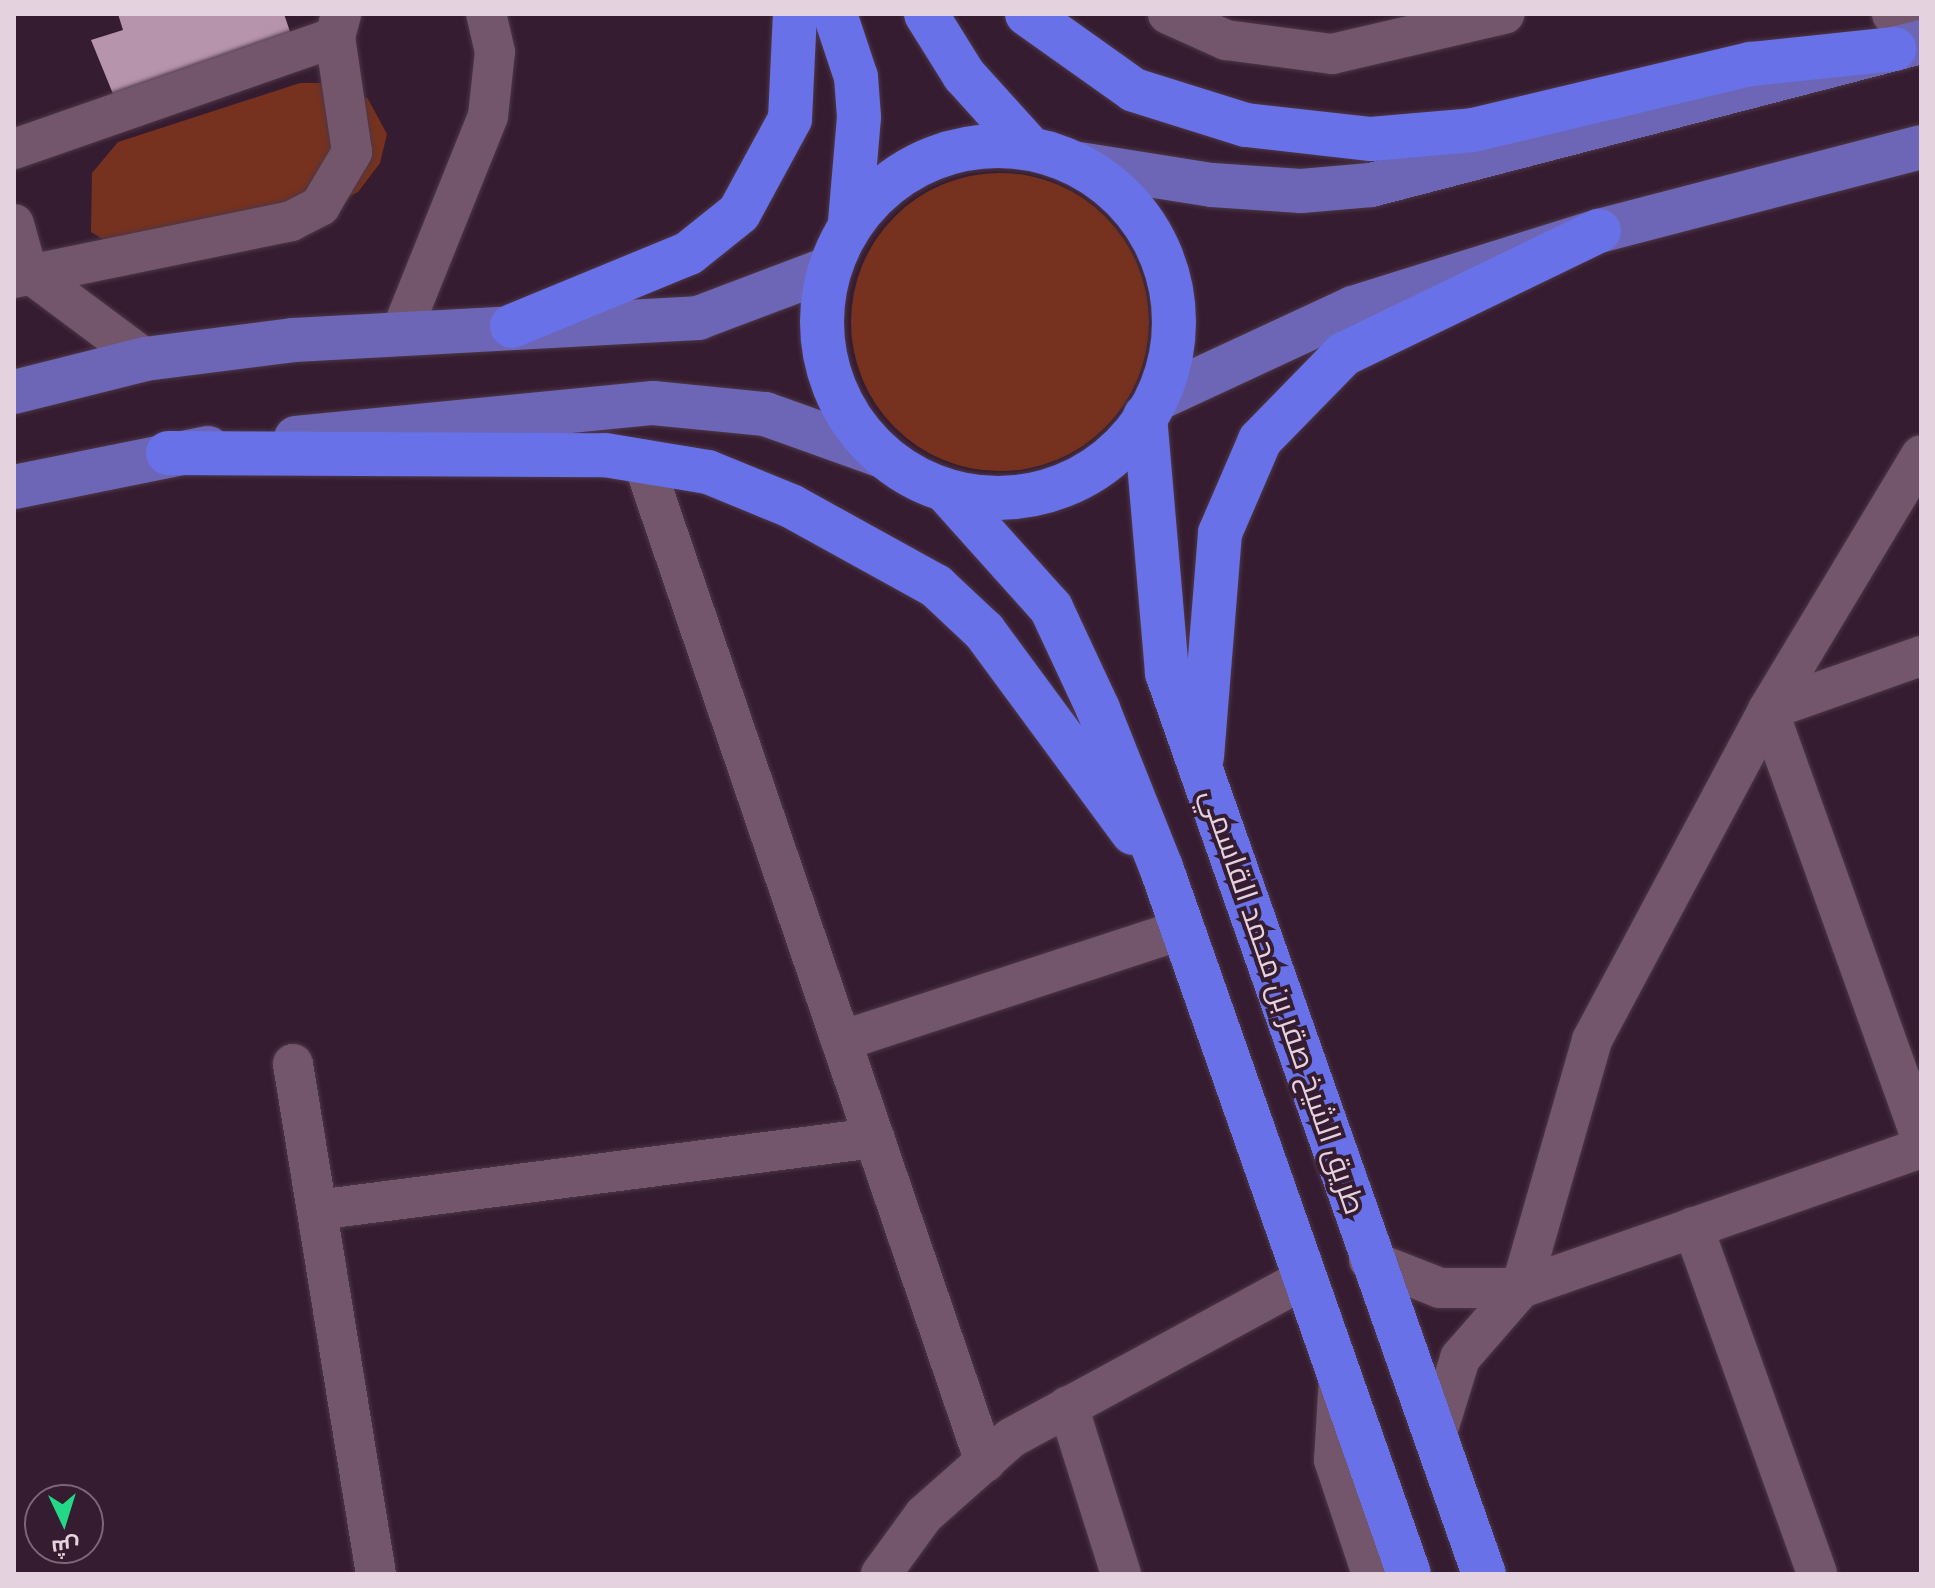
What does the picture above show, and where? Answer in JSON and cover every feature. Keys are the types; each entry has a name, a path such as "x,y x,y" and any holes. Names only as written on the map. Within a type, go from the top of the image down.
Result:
{"highway":[{"path":"512,326 689,253 739,213 790,119 795,14"},
{"path":"835,14 856,77 859,117 850,223"},
{"path":"926,14 964,75 1030,148"},
{"path":"1027,14 1134,90 1246,125 1371,139 1473,130 1751,64 1907,33"},
{"path":"946,491 1009,498 1070,484 1100,468 1152,407 1176,331 1166,265 1132,206 1079,164 1030,148 979,146 929,159 885,186 850,223 828,269 821,337 839,402 882,456 946,491 1051,608 1161,867 1409,1574"},
{"path":"1201,765 1220,533 1260,440 1344,354 1599,231"},
{"name":"طريق الشيخ صقر بن محمد القاسمي","path":"1152,407 1167,673 1369,1260 1484,1574"},
{"path":"168,453 643,461 708,472 791,506 936,586 984,631 1073,760 1161,867"}],"main road":[{"path":"1079,164 1212,185 1301,191 1371,185 1907,33"},
{"path":"1152,407 1353,308 1599,231 1921,147"},
{"path":"14,392 145,359 402,330 698,318 828,269"},
{"path":"14,487 168,453 653,403 765,414 882,456"}],"lane":[{"path":"402,330 488,116 495,52 486,14"},
{"path":"1168,14 1226,40 1332,54 1504,14"},
{"path":"14,149 338,26 352,152 320,206 291,221 20,274"},
{"path":"14,224 20,274 145,359"},
{"path":"1435,1439 1460,1358 1521,1288 1592,1040 1768,710 1921,455"},
{"path":"643,461 985,1462"},
{"path":"1768,710 1921,656"},
{"path":"1768,710 1921,1137"},
{"path":"841,1041 1183,929"},
{"path":"293,1064 376,1574"},
{"path":"317,1210 874,1138"},
{"path":"1369,1260 1440,1288 1521,1288 1921,1148"},
{"path":"1693,1227 1817,1574"},
{"path":"881,1574 924,1515 985,1462 1068,1406 1304,1279"},
{"path":"1339,1377 1334,1460 1372,1574"},
{"path":"1068,1406 1121,1574"}],"shaded area":[{"path":"300,83 340,83 368,99 387,134 380,163 358,192 327,207 109,243 91,232 92,173 118,142"},
{"path":"985,173 1015,173 1043,179 1070,190 1095,206 1116,227 1132,252 1143,279 1149,322 1147,351 1132,392 1116,417 1095,438 1070,454 1043,465 1015,471 985,471 957,465 930,454 905,438 884,417 868,392 857,365 851,337 851,307 857,279 868,252 884,227 905,206 930,190 957,179"}],"building":[{"path":"118,14 284,14 298,55 122,116 91,40 123,30"}]}
